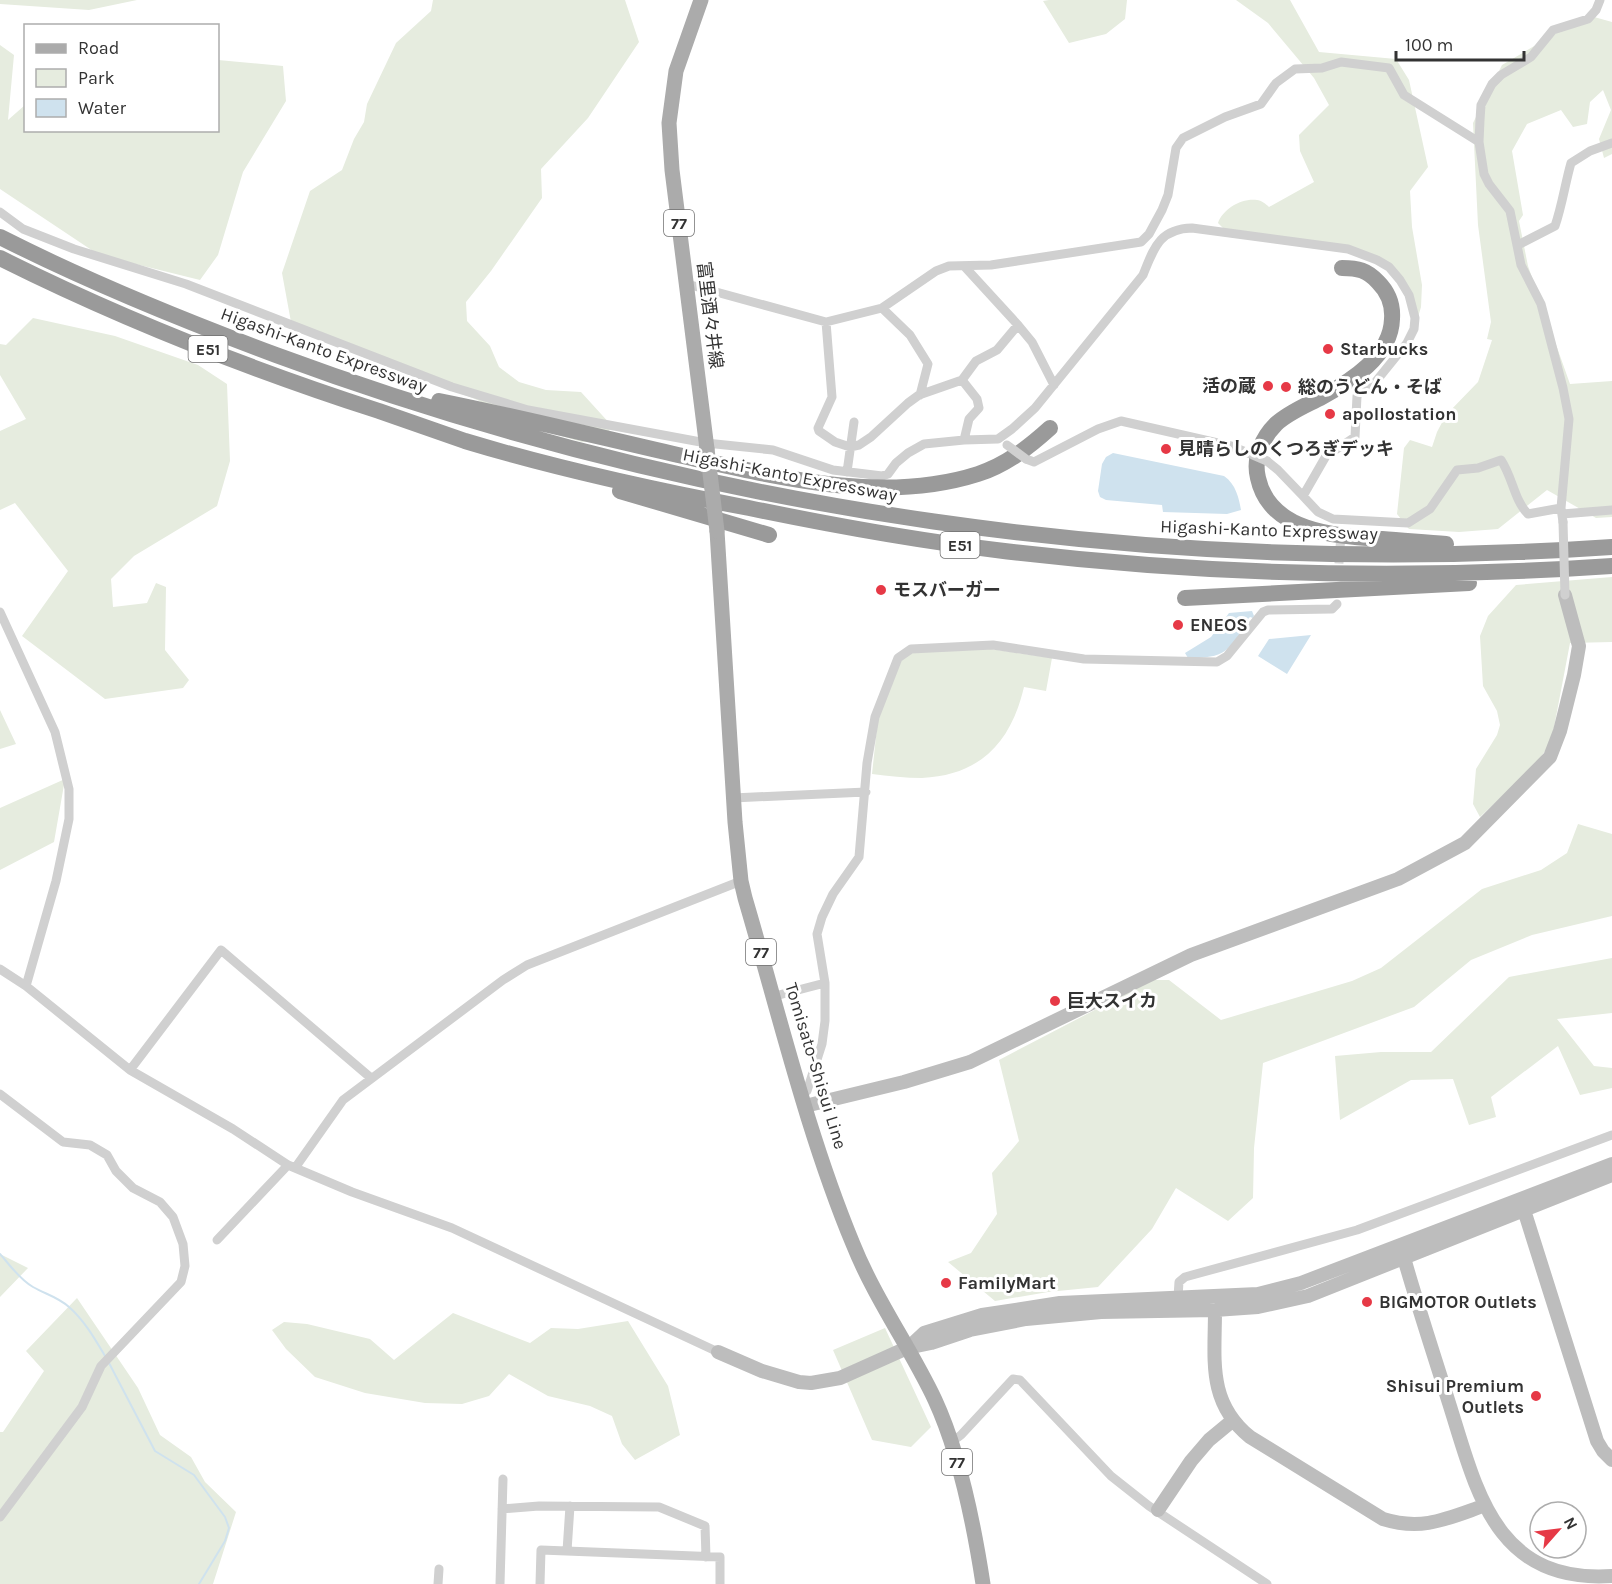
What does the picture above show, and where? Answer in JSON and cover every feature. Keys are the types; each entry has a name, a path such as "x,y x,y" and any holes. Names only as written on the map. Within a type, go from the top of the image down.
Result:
{"highway":[{"name":"Higashi-Kanto Expressway","path":"0,237 176,316 332,376 532,439 765,492 888,515 1007,531 1232,550 1423,554 1612,547"},
{"name":"Higashi-Kanto Expressway","path":"0,258 92,302 250,366 325,394 467,441 696,498 886,535 1007,551 1143,565 1283,572 1424,574 1607,566"},
{"path":"1342,268 1359,268 1365,271 1386,291 1392,313 1389,334 1378,353 1354,377 1284,417 1270,430 1260,445 1256,467 1260,487 1265,496 1272,506 1300,526 1338,536 1539,551"},
{"path":"353,383 764,473 837,485 921,486 979,474 1006,462 1023,451 1050,428"},
{"path":"528,458 596,484 769,535"},
{"path":"1185,598 1472,583 1607,566"}],"main road":[{"name":"富里酒々井線","path":"701,0 680,54 669,123 672,170 717,531"},
{"name":"Tomisato-Shisui Line","path":"717,531 733,798 741,881 804,1100 852,1243 866,1276 934,1398 951,1439 969,1510 983,1584"}],"street":[{"path":"1337,604 1332,609 1263,612 1227,657 1217,662 1084,659 993,645 910,649 898,658 875,717 867,763 859,857 833,894 817,934 825,983 825,1021 822,1044 804,1100 904,1082 970,1062 1191,955 1398,879 1465,843 1550,757 1560,731 1579,646 1565,595 1562,515 1569,419 1546,321 1536,292 1521,265 1510,211 1484,174 1479,142 1481,105 1492,84 1501,75 1531,57 1553,30 1588,19 1596,10 1600,0"},
{"path":"687,284 826,322 882,308 936,271 949,266 991,265 1141,242 1149,234 1162,210 1168,195 1176,148 1183,138 1225,117 1261,104 1276,83 1295,69 1322,68 1341,62 1389,68 1404,95 1479,142"},
{"path":"1518,245 1555,226 1571,163 1590,151 1612,143"},
{"path":"0,212 23,229 74,249 186,284 452,387 528,410 707,446 773,450 847,472 882,476 888,474 908,453 924,444 964,440 998,439 1034,462 1098,429 1121,421 1231,446 1253,454 1278,470 1318,512 1333,519 1408,523 1430,509 1457,470 1478,468 1501,460 1509,472 1521,507 1528,514 1562,515 1612,510"},
{"path":"998,439 1028,416 1054,386 1143,275 1150,255 1161,239 1174,231 1192,228 1348,249 1389,267 1409,295 1415,318 1407,343 1373,385 1357,396 1354,438 1326,456 1303,496"},
{"path":"1141,242 1150,255"},
{"path":"964,266 1032,342 1054,386"},
{"path":"882,308 910,335 928,364 920,395"},
{"path":"826,322 832,397 818,428 835,442 850,447 859,445 871,437 920,395 962,380 976,361 997,350 1018,325"},
{"path":"962,380 977,399 979,408 969,419 964,440"},
{"path":"847,472 854,422"},
{"path":"0,612 55,732 69,789 69,819 56,881 26,986"},
{"path":"733,798 866,792"},
{"path":"217,1240 291,1166 343,1100 503,980 527,965 741,881"},
{"path":"130,1070 221,950 371,1078"},
{"path":"0,969 26,986 130,1070 242,1134 291,1166 352,1192 452,1228 718,1352 762,1371 799,1382 811,1383 840,1378 907,1348 970,1330 1026,1318 1101,1312 1258,1307 1308,1296 1612,1175"},
{"path":"775,996 825,983"},
{"path":"0,1094 63,1142 90,1145 107,1155 116,1171 133,1188 160,1202 172,1217 183,1244 185,1266 181,1282 101,1366 82,1407 0,1517"},
{"path":"1178,1297 1179,1282 1185,1277 1357,1230 1612,1135"},
{"path":"907,1348 924,1333 982,1314 1060,1303 1258,1294 1285,1288 1375,1256 1612,1164"},
{"path":"1524,1210 1597,1441 1612,1460"},
{"path":"1410,1242 1404,1258 1488,1519 1503,1542 1531,1566 1553,1575 1575,1580 1612,1576"},
{"path":"1375,1256 1392,1255 1404,1258"},
{"path":"1215,1310 1216,1383 1221,1402 1232,1420 1250,1437 1383,1519 1409,1525 1432,1524 1483,1506"},
{"path":"951,1439 961,1436 1014,1379 1020,1380 1111,1476 1149,1506 1267,1584"},
{"path":"1158,1510 1191,1461 1209,1440 1232,1420"},
{"path":"500,1584 503,1479"},
{"path":"502,1509 570,1506 659,1507 705,1526 706,1557"},
{"path":"567,1551 570,1506"},
{"path":"540,1584 541,1550 720,1557 720,1584"},
{"path":"438,1584 439,1569"}],"green space":[{"path":"0,0 137,0 89,10 0,4"},
{"path":"433,0 625,0 639,42 588,118 541,169 542,198 491,271 466,302 467,321 490,346 499,367 519,382 546,390 581,392 612,426 603,440 582,442 541,430 475,399 363,355 291,322 282,273 310,191 342,170 354,139 364,122 367,104 396,43 431,11"},
{"path":"1127,0 1125,19 1106,34 1069,43 1043,1"},
{"path":"1236,0 1290,0 1319,52 1396,59 1409,80 1428,167 1410,191 1412,227 1422,285 1418,317 1412,294 1379,257 1224,229 1218,223 1228,209 1239,203 1259,200 1269,207 1314,182 1300,151 1299,135 1329,105 1314,78 1268,23"},
{"path":"1587,15 1612,22 1612,154 1604,158 1599,139 1611,110 1603,90 1590,102 1587,124 1573,127 1561,110 1527,124 1512,151 1523,215 1519,221 1528,266 1570,384 1612,381 1612,517 1596,518 1547,490 1498,529 1459,532 1409,529 1397,514 1404,448 1410,440 1432,447 1446,415 1478,382 1492,340 1487,339 1491,322 1478,225 1473,123 1502,65"},
{"path":"0,45 14,55 8,120 24,106 24,132 219,132 219,60 283,66 286,101 243,172 218,255 200,280 99,255 0,189"},
{"path":"33,318 115,336 198,365 227,384 230,461 217,506 134,556 111,579 113,607 147,603 156,583 166,587 165,650 189,680 183,688 105,699 22,636 68,571 15,503 0,510 0,431 26,419 0,375 0,344 6,345"},
{"path":"1612,577 1612,642 1570,643 1551,743 1534,766 1480,817 1473,804 1476,769 1497,735 1500,725 1497,711 1483,686 1480,636 1488,616 1516,585"},
{"path":"977,647 1052,658 1046,691 1024,687 1011,724 1002,739 977,762 961,770 922,778 872,774 878,718 901,661 911,651"},
{"path":"0,710 16,744 0,749"},
{"path":"65,779 54,842 0,870 0,808"},
{"path":"1578,824 1612,834 1612,916 1532,935 1471,960 1414,1007 1263,1063 1254,1148 1253,1198 1228,1221 1176,1188 1152,1229 1098,1287 995,1301 948,1262 971,1253 997,1214 992,1173 1019,1141 999,1060 1152,980 1169,980 1221,1020 1352,981 1381,968 1482,889 1541,870 1567,853"},
{"path":"1612,958 1612,1013 1557,1019 1594,1066 1612,1068 1612,1088 1580,1095 1558,1046 1491,1097 1496,1117 1469,1125 1453,1079 1411,1080 1340,1120 1335,1056 1381,1052 1431,1052 1509,977"},
{"path":"0,1254 28,1268 0,1297"},
{"path":"77,1298 138,1388 160,1435 191,1457 205,1482 236,1512 213,1584 0,1584 0,1432 3,1432 44,1371 26,1351"},
{"path":"453,1313 530,1343 551,1328 578,1329 628,1321 668,1386 680,1435 635,1460 622,1444 612,1416 590,1406 548,1396 509,1374 489,1396 462,1404 425,1403 365,1393 315,1377 286,1349 272,1330 284,1322 307,1324 370,1339 394,1360"},
{"path":"885,1328 931,1427 911,1447 872,1440 833,1350"}],"water":[{"path":"1113,453 1224,476 1234,487 1241,510 1227,514 1163,512 1162,505 1106,500 1100,497 1098,491 1102,464 1106,457"},
{"path":"1252,611 1253,618 1250,617 1247,620 1249,622 1230,647 1218,655 1188,658 1185,653 1211,637 1229,613"},
{"path":"1311,635 1287,674 1258,656 1269,639"}],"waterway":[{"path":"0,1254 28,1284 69,1307 89,1330 105,1356"},
{"path":"109,1363 155,1451 194,1475 225,1517 229,1528 225,1541 199,1584"}],"tunnel":[{"path":"1338,577 1342,520"}],"place":[{"name":"Starbucks","path":"1328,349"},
{"name":"活の蔵","path":"1268,386"},
{"name":"総のうどん・そば","path":"1286,387"},
{"name":"apollostation","path":"1330,414"},
{"name":"見晴らしのくつろぎデッキ","path":"1166,449"},
{"name":"モスバーガー","path":"881,590"},
{"name":"ENEOS","path":"1178,625"},
{"name":"巨大スイカ","path":"1055,1001"},
{"name":"FamilyMart","path":"946,1283"},
{"name":"BIGMOTOR Outlets","path":"1367,1302"},
{"name":"Shisui Premium Outlets","path":"1536,1396"}]}
